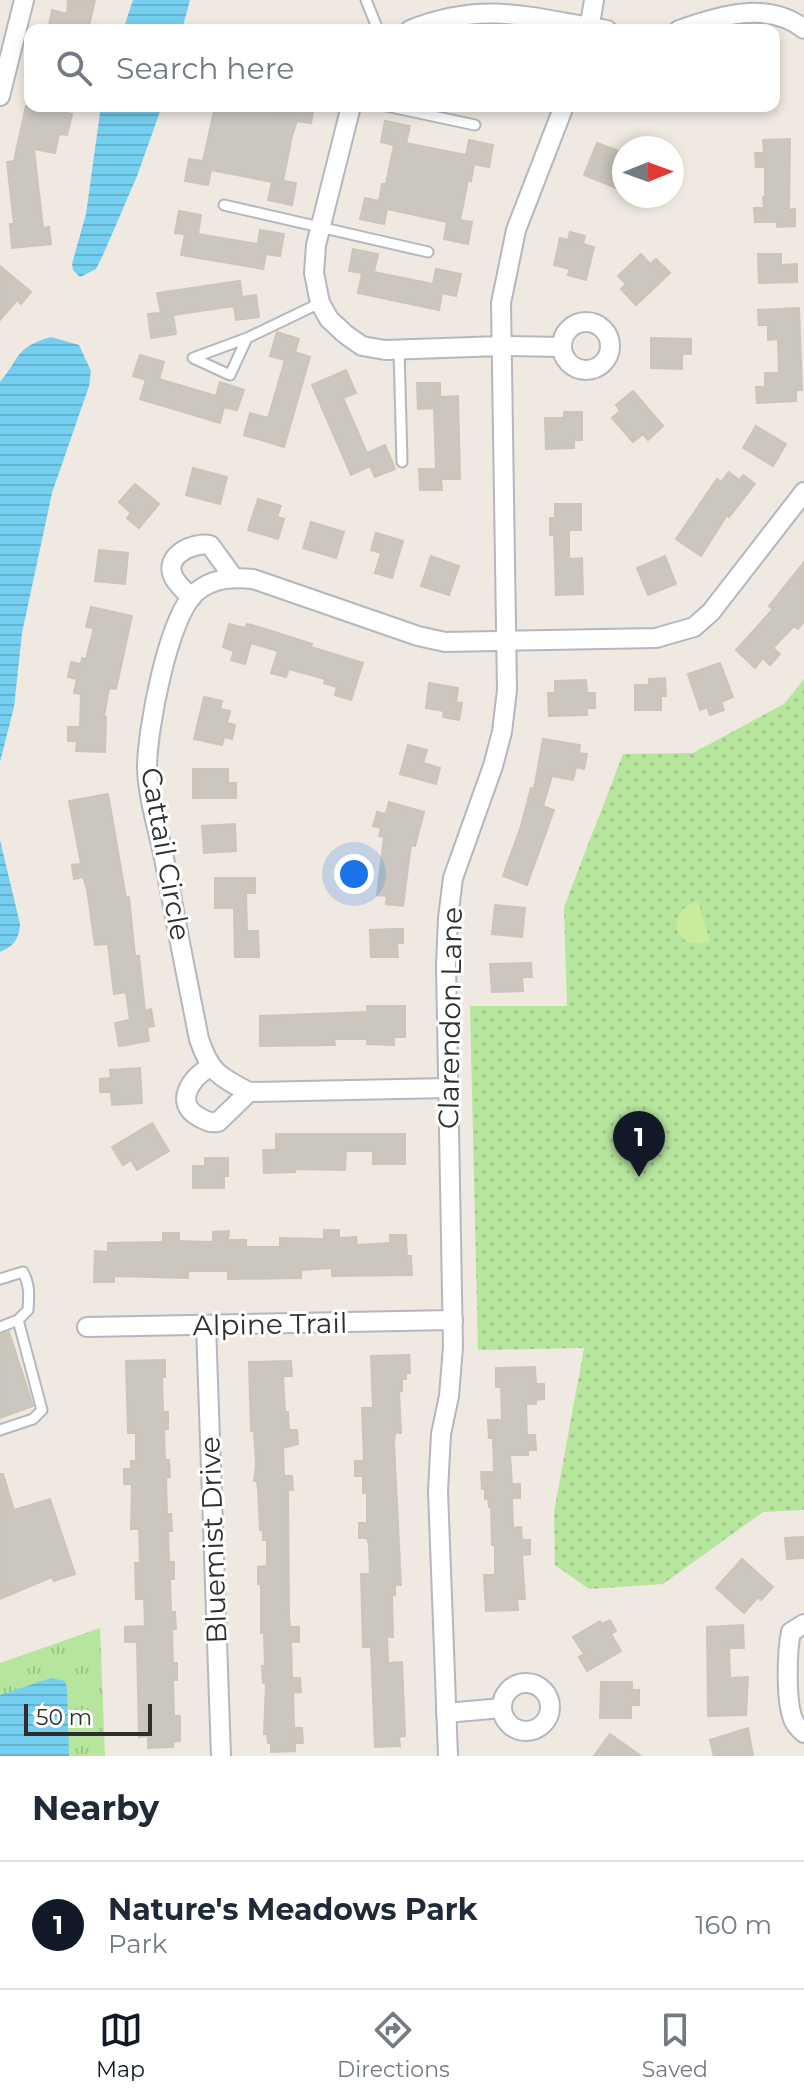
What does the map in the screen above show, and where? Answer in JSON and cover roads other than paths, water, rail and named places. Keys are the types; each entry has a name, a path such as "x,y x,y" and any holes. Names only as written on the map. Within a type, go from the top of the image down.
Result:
{"street":[{"path":"0,96 24,0"},
{"path":"594,0 595,24"},
{"path":"424,24 454,11 498,4 576,24"},
{"path":"695,24 720,15 752,11 780,15 804,29"},
{"path":"350,112 316,245 314,273 320,303 329,319 362,346 385,350 562,347"},
{"name":"Clarendon Lane","path":"448,1756 438,1491 441,1434 452,1372 453,1320 448,918 453,878 486,788 502,732 507,690 501,303 516,230 562,112"},
{"path":"234,578 210,545 188,547 179,554 172,570 173,577 191,598 215,581 253,579 418,636 445,642 656,638 694,627 711,612 804,492"},
{"name":"Cattail Circle","path":"191,598 173,633 164,663 147,767 199,1039 210,1067"},
{"path":"249,1092 218,1122 212,1123 195,1115 185,1096 195,1075 210,1067 249,1092 448,1088"},
{"name":"Alpine Trail","path":"87,1327 453,1320"},
{"name":"Bluemist Drive","path":"206,1325 221,1756"},
{"path":"804,1624 791,1632 788,1645 791,1711 795,1723 804,1733"},
{"path":"446,1713 502,1708"}],"lane":[{"path":"366,0 376,24"},
{"path":"414,112 475,125"},
{"path":"224,205 428,252"},
{"path":"247,338 230,375 193,358 247,338 320,303"},
{"path":"399,350 402,462"},
{"path":"0,1279 23,1272 29,1284 28,1310 18,1320 0,1327"},
{"path":"0,1430 33,1419 42,1410 18,1320"}],"water":[{"path":"133,0 190,0 184,24 125,24"},
{"path":"100,112 160,112 137,176 103,255 96,269 80,277 72,264 86,214"},
{"path":"51,337 79,345 91,371 89,386 52,493 22,633 14,707 0,762 0,382 24,349"},
{"path":"0,840 20,924 15,941 0,952"},
{"path":"51,1678 65,1681 67,1688 69,1756 0,1756 0,1695"}],"place":[{"name":"Nature's Meadows Park","path":"639,1177"}]}
